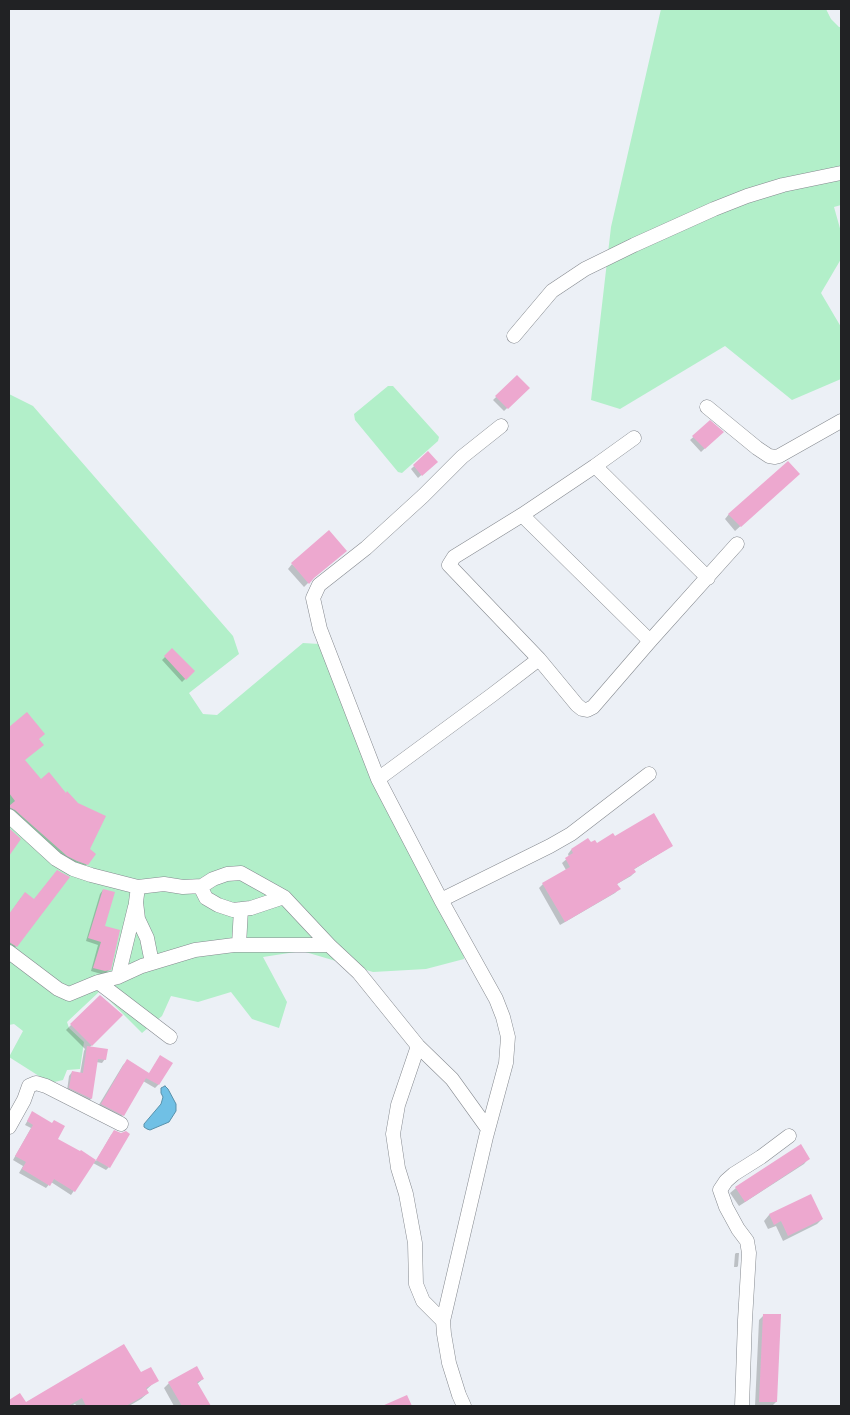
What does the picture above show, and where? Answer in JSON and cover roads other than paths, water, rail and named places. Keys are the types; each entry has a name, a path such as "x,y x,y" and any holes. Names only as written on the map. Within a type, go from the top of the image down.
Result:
{"street":[{"path":"514,336 552,292 585,269 714,209 747,196 783,185 841,173"},
{"path":"707,407 757,448 769,456 775,457 841,421"},
{"path":"464,1406 449,1363 443,1321 488,1129 506,1063 508,1037 496,999 441,900 378,779 320,629 313,598 319,585 366,548 462,457 501,426"},
{"path":"634,438 595,466 454,557 449,565 539,659 577,705 587,710 594,707 737,544"},
{"path":"595,466 708,578"},
{"path":"522,514 650,641"},
{"path":"378,779 539,659"},
{"path":"441,900 571,834 649,774"},
{"path":"9,816 56,859 73,869 91,875 138,887 164,884 183,887 200,886 227,874 241,873 284,897 329,945 359,973 418,1046 452,1080 488,1129"},
{"path":"200,886 206,898 218,905 233,910 251,908 284,897"},
{"path":"118,977 138,887"},
{"path":"136,902 138,919 147,938 152,963"},
{"path":"239,945 241,909"},
{"path":"9,952 58,989 69,994 98,982 118,977 142,966 194,950 239,945 329,945"},
{"path":"98,982 170,1037"},
{"path":"418,1046 398,1105 394,1134 398,1168 406,1194 415,1242 416,1284 423,1301 443,1321"},
{"path":"9,1127 24,1100 29,1086 36,1083 46,1086 121,1124"},
{"path":"742,1406 749,1254 747,1240 738,1229 726,1207 720,1190 734,1174 761,1158 789,1136"}],"water":[{"path":"165,1086 176,1104 176,1111 169,1122 150,1130 147,1129 144,1127 144,1124 161,1104 163,1097 161,1088"}]}
